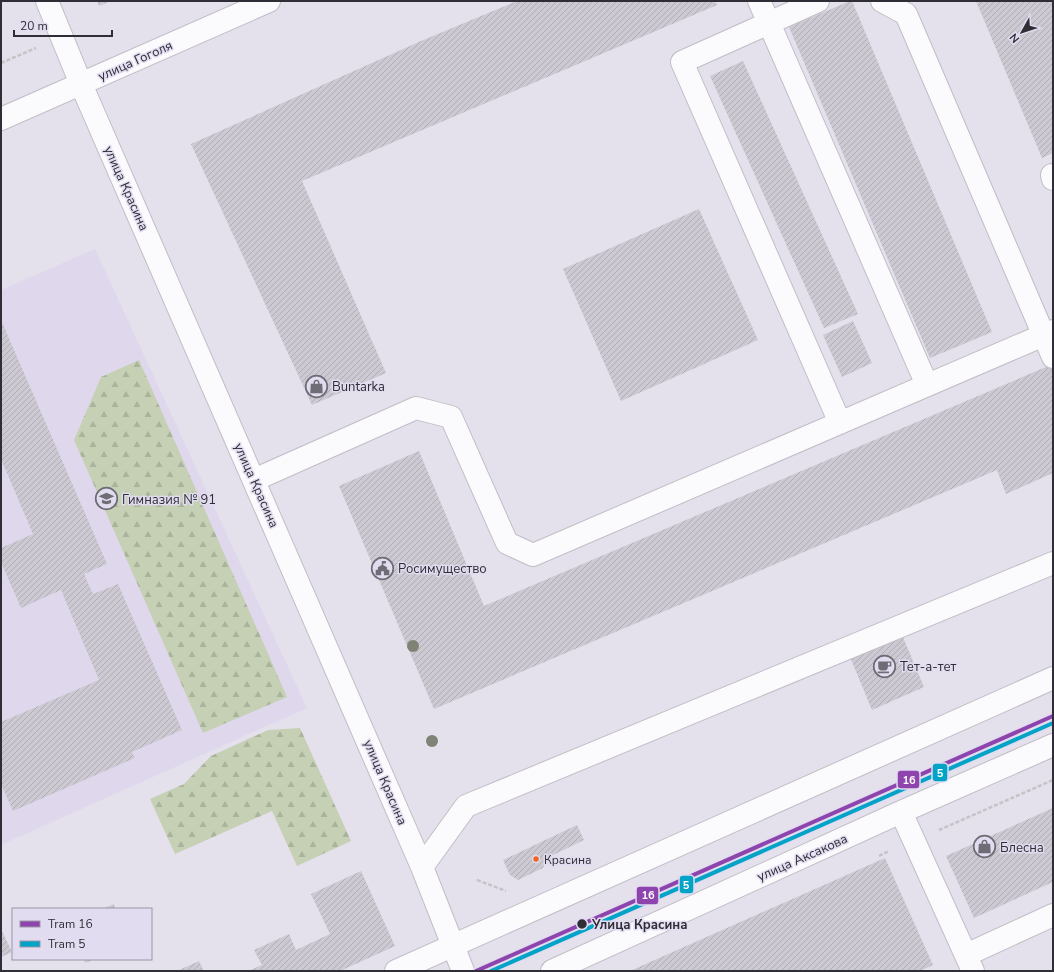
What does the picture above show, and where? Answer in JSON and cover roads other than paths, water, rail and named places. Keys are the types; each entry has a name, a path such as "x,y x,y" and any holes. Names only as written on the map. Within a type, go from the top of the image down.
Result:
{"street":[{"name":"улица Красина","path":"47,1 81,84 422,866 462,971"},
{"name":"улица Гоголя","path":"1,119 269,1"},
{"path":"759,1 927,385"},
{"path":"818,1 682,62 840,423"},
{"path":"882,1 906,14 1049,333 1053,357"},
{"path":"1053,175 1053,179"},
{"path":"254,480 416,408 451,417 507,542 533,555 1049,333"},
{"path":"422,866 466,806 1053,563"},
{"path":"396,971 1053,678"},
{"name":"улица Аксакова","path":"552,971 901,812 1053,746"},
{"path":"901,812 970,963 1053,915"}],"tram line":[{"name":"16","path":"476,971 1053,716"},
{"name":"5","path":"491,971 1053,723"}],"place":[{"name":"Buntarka","path":"317,386"},
{"name":"Гимназия № 91","path":"106,499"},
{"name":"Росимущество","path":"383,568"},
{"name":"Тет-а-тет","path":"885,666"},
{"name":"Блесна","path":"984,847"},
{"name":"Красина","path":"536,859"},
{"name":"Улица Красина","path":"582,924"}]}
